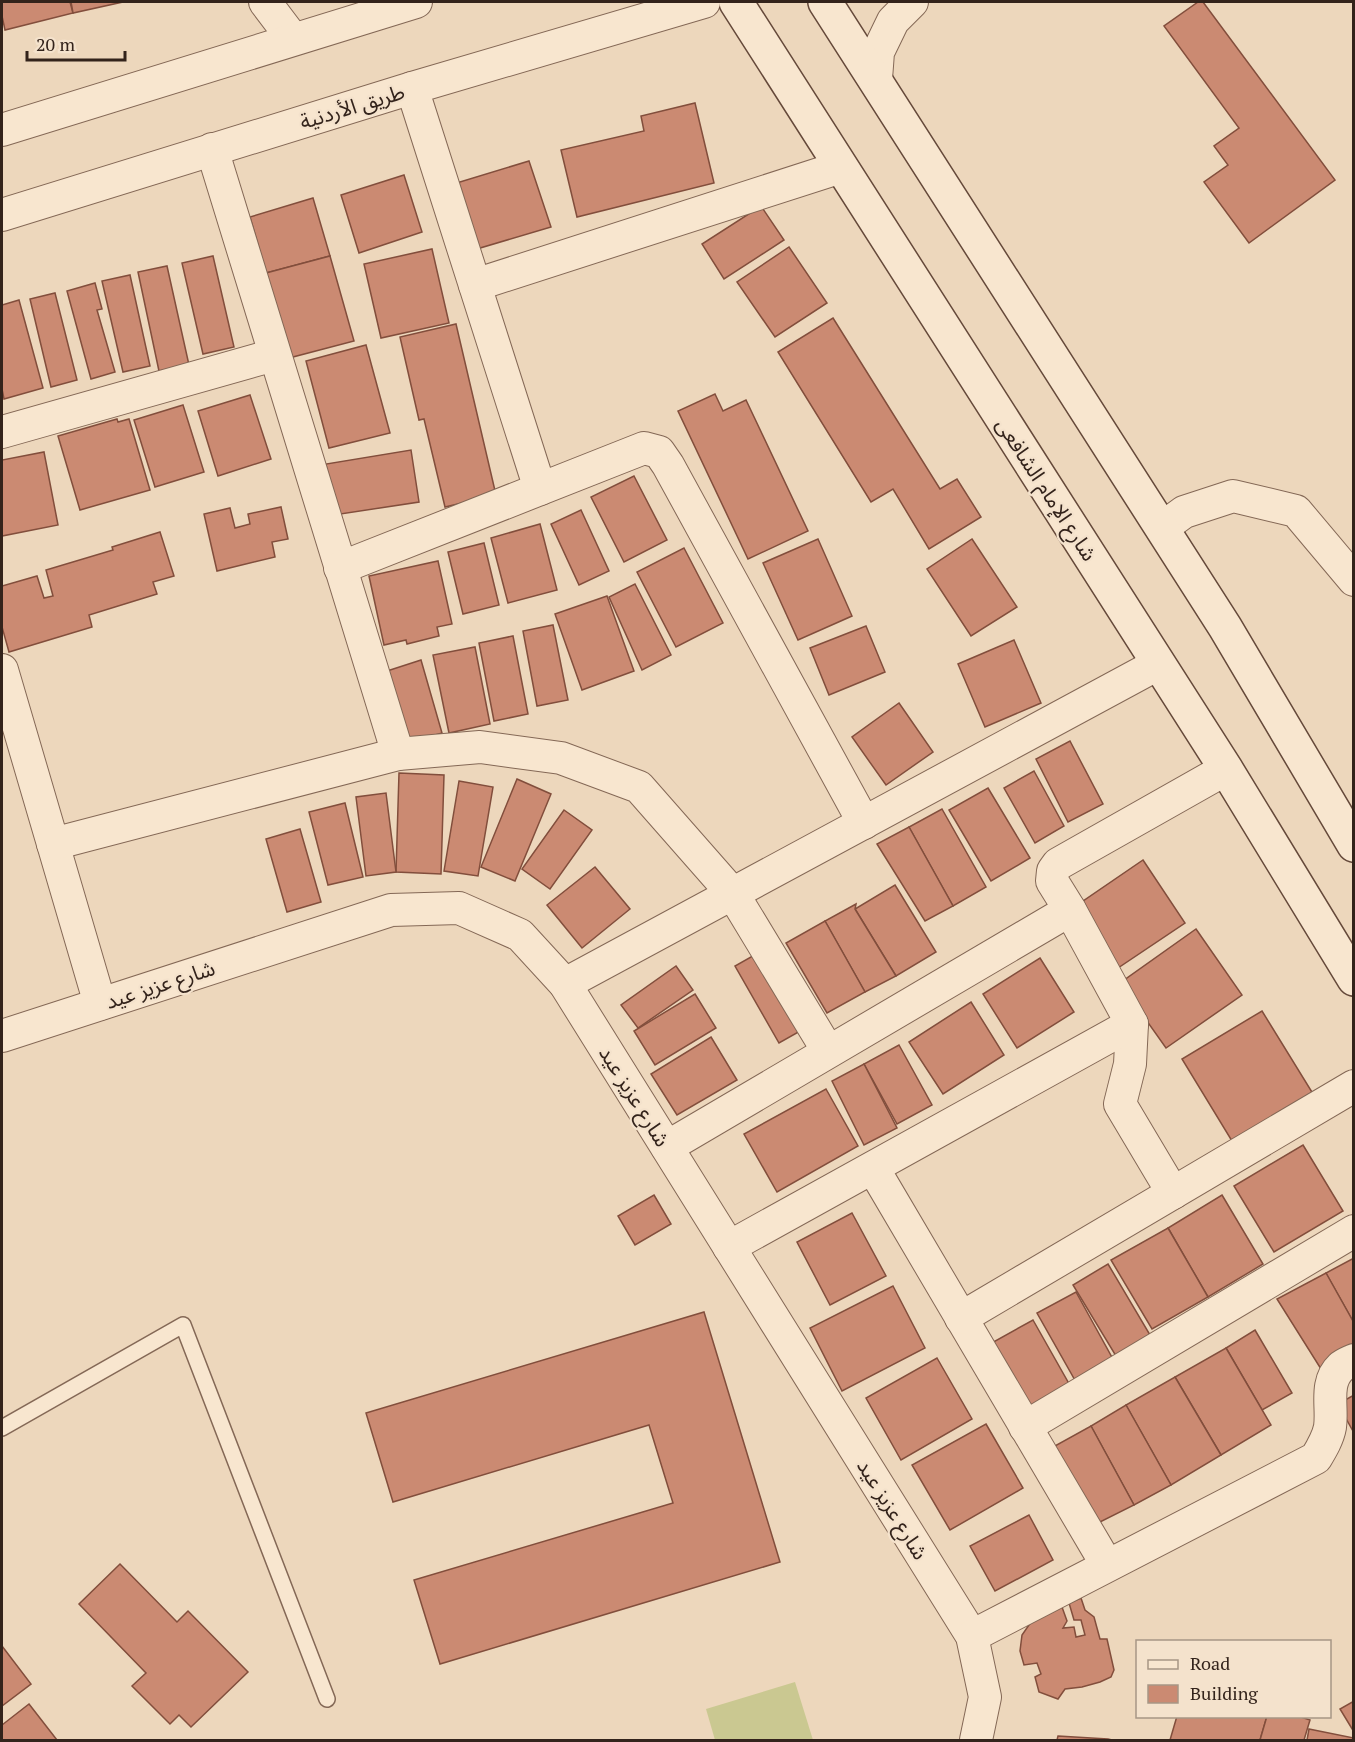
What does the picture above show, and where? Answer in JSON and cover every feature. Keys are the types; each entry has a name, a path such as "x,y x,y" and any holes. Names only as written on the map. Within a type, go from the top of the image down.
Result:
{"street":[{"path":"265,2 293,39"},
{"path":"2,130 416,2"},
{"name":"طريق الأردنية","path":"2,215 412,88 704,2"},
{"name":"شارع الإمام الشافعى","path":"736,2 1226,769 1353,979"},
{"path":"825,2 1225,627 1353,845"},
{"path":"876,79 878,52 893,21 912,2"},
{"path":"412,88 540,489"},
{"path":"212,149 398,754"},
{"path":"475,285 841,167"},
{"path":"2,432 274,355"},
{"path":"340,568 644,448 659,452 674,475 864,823"},
{"path":"1162,528 1184,512 1233,496 1296,511 1353,580"},
{"path":"565,984 1158,664"},
{"path":"2,670 100,1004"},
{"path":"53,844 398,754 480,747 561,758 639,787 733,894 828,1051"},
{"path":"1173,1193 1120,1104 1130,1064 1132,1024 1052,881 1053,871 1058,864 1226,769"},
{"name":"شارع عزيز عيد","path":"2,1036 391,910 459,908 520,935 565,984 972,1636 985,1697 976,1740"},
{"path":"667,1147 1070,910"},
{"path":"729,1246 1132,1024"},
{"path":"961,1318 1353,1086"},
{"path":"873,1168 1107,1565"},
{"path":"1025,1426 1353,1232"},
{"path":"972,1636 1316,1458 1325,1443 1330,1428 1329,1395 1332,1381 1340,1367 1353,1360"}],"lane":[{"path":"2,1428 183,1325 327,1699"}],"shaded area":[{"path":"795,1682 813,1740 715,1740 706,1709"}],"building":[{"path":"2,2 70,2 73,13 5,30"},
{"path":"71,2 123,2 73,13"},
{"path":"1198,2 1203,2 1335,180 1249,243 1204,182 1228,165 1214,146 1239,128 1164,26"},
{"path":"695,103 714,183 577,217 561,150 644,131 641,116"},
{"path":"529,161 551,227 470,251 450,185"},
{"path":"404,175 422,232 359,253 341,195"},
{"path":"313,198 330,256 266,273 250,217"},
{"path":"761,206 784,240 724,279 702,244"},
{"path":"789,247 827,303 775,337 737,282"},
{"path":"432,249 449,323 381,338 364,264"},
{"path":"213,256 234,347 203,354 182,263"},
{"path":"330,256 354,341 289,358 266,273"},
{"path":"167,266 189,365 159,371 138,272"},
{"path":"130,275 150,366 123,372 102,281"},
{"path":"95,283 102,309 97,310 115,372 91,379 67,291"},
{"path":"55,293 77,380 51,387 30,299"},
{"path":"19,300 43,388 4,399 2,305"},
{"path":"833,318 940,489 957,479 981,517 929,549 893,489 871,502 778,352"},
{"path":"456,324 496,495 445,507 424,419 419,420 400,337"},
{"path":"366,345 390,433 329,448 306,361"},
{"path":"715,394 723,411 746,400 808,531 748,559 678,411"},
{"path":"250,395 271,459 218,476 198,411"},
{"path":"183,405 204,472 155,487 134,420"},
{"path":"117,419 118,422 129,419 150,490 80,510 58,436"},
{"path":"411,450 419,502 334,515 326,464"},
{"path":"44,452 58,525 2,536 2,460"},
{"path":"634,476 667,540 624,562 591,497"},
{"path":"281,507 288,539 272,542 275,557 217,571 204,514 230,508 235,528 250,524 248,514"},
{"path":"581,510 609,571 579,585 551,524"},
{"path":"540,524 557,590 508,603 491,538"},
{"path":"160,532 174,576 153,582 157,594 89,615 92,627 9,652 2,627 2,586 37,576 44,598 53,596 46,570 113,550 112,547"},
{"path":"818,539 852,616 798,640 763,563"},
{"path":"972,539 1017,607 971,636 927,569"},
{"path":"484,543 499,605 463,614 448,552"},
{"path":"684,548 723,623 676,647 637,572"},
{"path":"438,561 452,624 437,627 439,636 407,644 406,640 384,645 369,576"},
{"path":"635,584 671,655 642,670 609,597"},
{"path":"607,596 634,671 582,690 555,614"},
{"path":"553,625 568,700 537,706 523,631"},
{"path":"866,626 885,672 829,695 810,648"},
{"path":"513,636 528,714 494,721 479,643"},
{"path":"1014,640 1041,703 985,727 958,664"},
{"path":"475,647 490,724 449,733 433,655"},
{"path":"421,660 442,733 408,743 387,671"},
{"path":"899,703 933,752 886,785 852,737"},
{"path":"1070,741 1103,804 1068,822 1036,759"},
{"path":"1034,771 1064,826 1035,843 1004,788"},
{"path":"399,773 444,775 441,874 396,872"},
{"path":"517,779 551,794 515,881 481,867"},
{"path":"459,781 493,787 478,876 444,871"},
{"path":"988,788 1030,858 991,881 949,810"},
{"path":"386,793 396,872 366,876 356,797"},
{"path":"345,803 363,877 328,885 309,812"},
{"path":"942,809 986,887 953,906 909,827"},
{"path":"564,810 592,830 550,889 522,869"},
{"path":"909,827 953,906 925,921 877,844"},
{"path":"300,829 321,902 287,912 266,839"},
{"path":"1143,860 1185,923 1112,972 1070,910"},
{"path":"595,867 630,909 582,948 547,905"},
{"path":"895,885 936,952 896,976 855,909"},
{"path":"856,904 855,909 896,976 865,992 825,921"},
{"path":"825,921 865,992 827,1013 786,943"},
{"path":"1196,929 1242,995 1166,1048 1120,983"},
{"path":"774,944 818,1021 779,1043 735,966"},
{"path":"1040,958 1074,1012 1017,1048 983,994"},
{"path":"676,966 693,990 638,1028 621,1005"},
{"path":"695,994 716,1028 655,1065 634,1031"},
{"path":"971,1002 1004,1055 943,1094 909,1042"},
{"path":"1262,1011 1315,1097 1235,1146 1182,1059"},
{"path":"711,1037 737,1080 677,1115 651,1074"},
{"path":"899,1045 932,1105 897,1124 864,1064"},
{"path":"864,1064 897,1128 864,1145 832,1081"},
{"path":"826,1089 858,1146 777,1192 744,1134"},
{"path":"1303,1145 1343,1211 1274,1252 1234,1186"},
{"path":"654,1195 671,1224 635,1245 618,1216"},
{"path":"1222,1195 1263,1264 1208,1297 1168,1228"},
{"path":"852,1213 886,1276 830,1305 797,1242"},
{"path":"1168,1228 1208,1297 1152,1329 1111,1260"},
{"path":"1354,1258 1354,1323 1326,1273"},
{"path":"1108,1264 1153,1340 1119,1361 1073,1285"},
{"path":"1326,1273 1354,1323 1354,1351 1321,1369 1277,1299"},
{"path":"893,1286 925,1348 842,1391 810,1328"},
{"path":"1076,1292 1114,1361 1076,1382 1037,1313"},
{"path":"704,1312 780,1562 440,1664 414,1580 673,1503 649,1425 393,1502 366,1413"},
{"path":"1033,1320 1072,1389 1027,1414 988,1345"},
{"path":"1255,1330 1292,1393 1262,1410 1226,1348"},
{"path":"1226,1348 1271,1425 1221,1455 1175,1377"},
{"path":"937,1358 972,1419 901,1460 866,1398"},
{"path":"1175,1377 1221,1455 1171,1485 1126,1405"},
{"path":"1354,1395 1354,1433 1338,1404"},
{"path":"1126,1405 1171,1485 1134,1505 1091,1426"},
{"path":"986,1424 1023,1488 950,1530 912,1465"},
{"path":"1091,1426 1134,1505 1094,1525 1053,1447"},
{"path":"1029,1515 1053,1560 995,1591 970,1546"},
{"path":"120,1564 177,1622 188,1611 248,1672 191,1727 179,1715 170,1724 132,1686 146,1673 79,1604"},
{"path":"1081,1598 1085,1610 1094,1617 1100,1639 1107,1639 1114,1670 1111,1677 1100,1682 1065,1689 1058,1699 1039,1692 1035,1677 1041,1674 1037,1663 1024,1665 1020,1651 1022,1635 1031,1622 1062,1607 1067,1621 1063,1628 1074,1627 1076,1637 1085,1635 1081,1620 1074,1620 1069,1603"},
{"path":"2,1646 31,1684 2,1706"},
{"path":"1354,1701 1354,1732 1340,1709"},
{"path":"29,1704 57,1740 2,1740 2,1725"},
{"path":"1176,1718 1266,1718 1260,1740 1170,1740"},
{"path":"1266,1718 1310,1720 1304,1740 1260,1740"},
{"path":"1309,1729 1354,1738 1354,1740 1307,1740"},
{"path":"1058,1736 1108,1739 1112,1740 1057,1740"}]}
